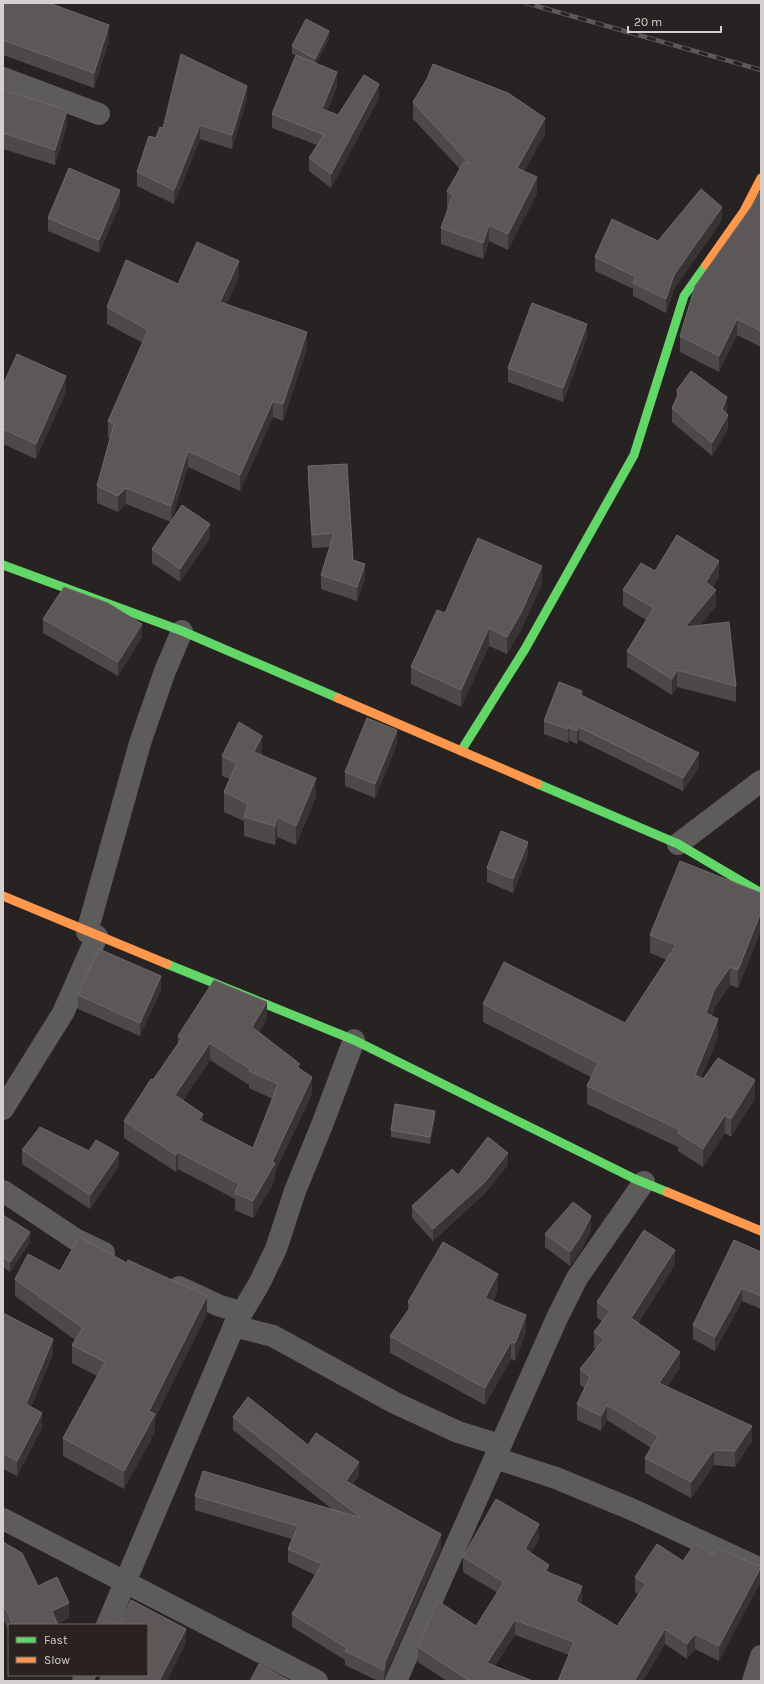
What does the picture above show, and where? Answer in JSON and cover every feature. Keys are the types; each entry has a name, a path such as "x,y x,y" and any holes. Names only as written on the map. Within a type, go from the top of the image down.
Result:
{"street":[{"path":"3,78 98,114"},
{"path":"461,751 525,649 634,455 684,296 744,211 761,178"},
{"path":"3,565 182,631 678,844 761,893"},
{"path":"3,1109 63,1013 92,934 140,743 165,671 182,631"},
{"path":"678,844 761,782"},
{"path":"3,896 92,934 354,1040 644,1182 761,1231"},
{"path":"107,1624 238,1319 259,1284 276,1249 295,1191 354,1040"},
{"path":"396,1681 557,1318 577,1278 644,1182"},
{"path":"3,1191 75,1239 119,1259"},
{"path":"159,1278 220,1306 238,1319 273,1336 396,1403 497,1452 631,1509 761,1569"},
{"path":"3,1519 126,1581 317,1681"},
{"path":"753,1681 761,1656"}],"building":[{"path":"3,3 49,3 109,25 94,73 3,40"},
{"path":"306,19 329,31 315,59 292,46"},
{"path":"181,54 247,86 232,135 200,125 174,190 137,172 149,136 156,138 160,127 163,128"},
{"path":"296,55 337,72 322,109 338,115 364,75 379,84 331,174 309,158 324,135 272,114"},
{"path":"433,64 508,93 545,118 517,168 537,177 508,234 489,225 483,243 441,228 453,195 447,191 464,162 470,164 413,102 427,79"},
{"path":"3,90 67,110 55,150 3,133"},
{"path":"69,168 120,190 99,240 48,218"},
{"path":"701,189 722,207 674,275 666,299 633,283 636,277 595,257 612,219 658,241"},
{"path":"760,192 761,331 737,319 719,356 680,336 695,286 754,203"},
{"path":"197,242 239,261 220,302 307,332 283,404 273,401 240,475 188,451 171,506 126,488 118,496 97,486 114,424 108,421 148,330 107,307 126,260 178,284"},
{"path":"532,303 587,324 563,388 508,368"},
{"path":"17,354 66,376 36,444 3,429 3,385"},
{"path":"691,371 727,397 722,409 728,415 712,443 672,408 678,395 677,390"},
{"path":"347,464 353,560 365,564 357,587 321,575 334,533 312,535 308,466"},
{"path":"182,505 210,524 180,569 152,549"},
{"path":"677,535 719,561 706,582 716,590 685,627 729,622 736,686 677,670 672,679 627,651 654,608 623,590 641,563 655,571"},
{"path":"478,538 542,566 521,613 507,637 489,628 461,690 411,667 437,610 445,613"},
{"path":"64,587 108,603 142,624 118,662 43,619"},
{"path":"559,682 582,691 581,695 699,753 683,778 579,727 577,731 569,727 568,729 544,721"},
{"path":"367,718 397,730 375,784 345,772"},
{"path":"239,722 262,736 254,752 316,778 296,826 277,817 275,826 244,817 248,804 224,792 237,763 222,756"},
{"path":"501,831 528,842 513,879 487,868"},
{"path":"680,861 761,893 761,912 738,970 730,967 714,990 706,1013 718,1019 695,1075 703,1079 718,1058 755,1080 731,1119 725,1115 703,1149 678,1133 680,1130 587,1086 598,1063 483,1004 504,962 625,1023 676,945 650,935"},
{"path":"99,949 161,976 140,1023 78,995"},
{"path":"214,980 267,1002 252,1027 300,1064 297,1067 312,1077 272,1162 275,1163 253,1201 235,1193 239,1184 178,1152 176,1155 124,1121 151,1079 153,1080 182,1038 178,1036","holes":["210,1043 250,1069 249,1071 278,1084 253,1148 199,1120 203,1114 175,1095"]},
{"path":"395,1104 435,1111 430,1137 391,1130"},
{"path":"40,1127 89,1151 96,1140 119,1153 90,1195 22,1150"},
{"path":"488,1137 508,1153 484,1183 433,1229 412,1206 452,1169 458,1175"},
{"path":"573,1202 591,1216 581,1236 570,1252 545,1234"},
{"path":"3,1215 30,1232 10,1262 3,1257"},
{"path":"644,1230 675,1250 631,1318 680,1352 659,1383 752,1426 735,1451 714,1450 691,1482 645,1458 658,1436 607,1405 601,1416 577,1404 590,1377 580,1369 604,1339 594,1332 610,1311 597,1302"},
{"path":"79,1237 127,1263 128,1260 207,1296 149,1411 155,1414 124,1471 63,1438 105,1362 72,1345 83,1328 15,1279 28,1254 60,1271"},
{"path":"734,1240 761,1252 761,1296 742,1288 715,1337 693,1325"},
{"path":"443,1242 498,1274 485,1298 526,1315 515,1343 511,1342 485,1388 390,1336 412,1305 408,1302"},
{"path":"3,1313 53,1339 26,1404 42,1413 17,1461 3,1453"},
{"path":"248,1397 308,1445 316,1433 359,1462 346,1481 441,1534 385,1662 384,1670 345,1651 347,1648 292,1614 322,1564 288,1549 298,1526 195,1496 203,1471 361,1518 233,1417"},
{"path":"496,1499 539,1524 525,1549 549,1565 545,1571 582,1586 576,1601 617,1626 646,1584 635,1577 657,1544 683,1561 695,1543 713,1555 717,1548 761,1567 719,1646 695,1634 687,1644 665,1629 634,1681 558,1681 574,1642 515,1620 487,1663 533,1681 470,1681 418,1647 438,1601 476,1626 504,1582 463,1557"},
{"path":"3,1542 22,1553 38,1586 57,1577 69,1603 52,1611 58,1624 13,1624 3,1603"},
{"path":"131,1600 186,1629 159,1681 99,1681 102,1676 148,1676 148,1624 119,1624"},
{"path":"259,1664 290,1681 250,1681"}],"railway":[{"path":"526,3 761,70"}],"traffic: fast":[{"path":"461,751 525,649 634,455 684,296 706,265"},
{"path":"3,565 182,631 338,698"},
{"path":"538,784 678,844 761,893"},
{"path":"167,964 354,1040 635,1179 667,1192"}],"traffic: slow":[{"path":"706,265 744,211 761,178"},
{"path":"338,698 538,784"},
{"path":"3,896 167,964"},
{"path":"667,1192 761,1231"}]}
